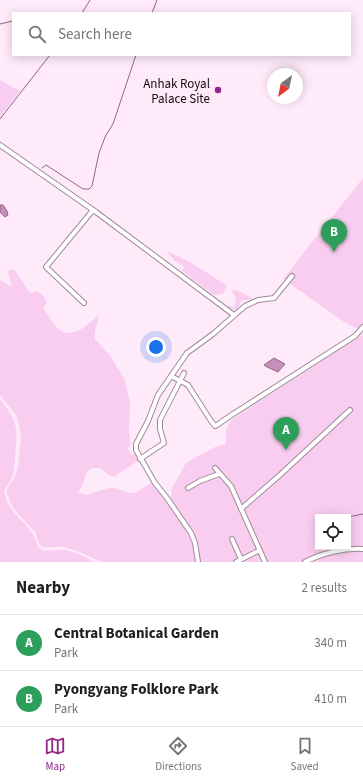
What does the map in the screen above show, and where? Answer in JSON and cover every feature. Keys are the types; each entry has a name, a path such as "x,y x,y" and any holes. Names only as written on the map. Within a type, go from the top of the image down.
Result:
{"street":[{"path":"0,145 93,210 234,315"},
{"path":"84,303 46,267 93,210"},
{"path":"198,562 195,543 191,533 155,483 140,459 136,450 136,444 148,421 158,395 187,353 245,306 252,302 274,298 292,276"},
{"path":"171,376 188,385 213,424 218,425 355,336 363,328"},
{"path":"140,459 164,443 160,429 160,420 184,373"},
{"path":"241,509 350,410"},
{"path":"215,468 231,486 265,562"},
{"path":"188,488 219,474"},
{"path":"232,539 238,561 260,550"},
{"path":"305,562 322,555 342,550 363,549"}],"shaded area":[{"path":"0,80 20,91 0,117"},
{"path":"363,178 363,331 347,324 283,279"},
{"path":"0,205 3,205 7,211 8,215 5,217 0,212"},
{"path":"166,251 190,262 227,286 223,294 214,295 182,271 184,267 175,261"},
{"path":"10,269 15,271 30,293 36,291 43,295 47,302 43,307 56,326 62,331 68,333 81,329 99,315 95,339 111,357 125,380 130,403 129,432 131,445 127,449 132,455 135,453 139,460 114,477 107,474 101,468 91,468 86,473 78,492 86,495 112,487 129,493 135,493 151,483 189,534 193,542 196,562 102,562 64,547 43,547 40,545 35,532 13,508 7,494 7,489 14,479 18,467 21,436 16,415 0,395 0,280 12,287 8,273"},
{"path":"236,290 252,298 251,300 242,300 236,311 228,307 229,305 234,308 236,299 232,291"},
{"path":"363,334 363,562 199,562 196,543 172,504 172,488 186,463 215,447 226,444 226,430 231,420"},
{"path":"274,358 285,364 278,372 264,365"},
{"path":"0,399 13,420 16,431 15,464 12,478 4,491 8,504 32,533 41,549 46,551 71,551 94,562 0,562"}],"waterway":[{"path":"83,12 90,0"},
{"path":"152,12 157,0"},
{"path":"0,24 12,21"},
{"path":"0,119 49,56"},
{"path":"42,168 46,165 83,189 89,189 92,186 99,153 105,137 113,124 136,56"},
{"path":"351,516 363,514"}],"place":[{"name":"Anhak Royal Palace Site","path":"218,90"},
{"name":"Pyongyang Folklore Park","path":"334,252"},
{"name":"Central Botanical Garden","path":"286,450"}]}
